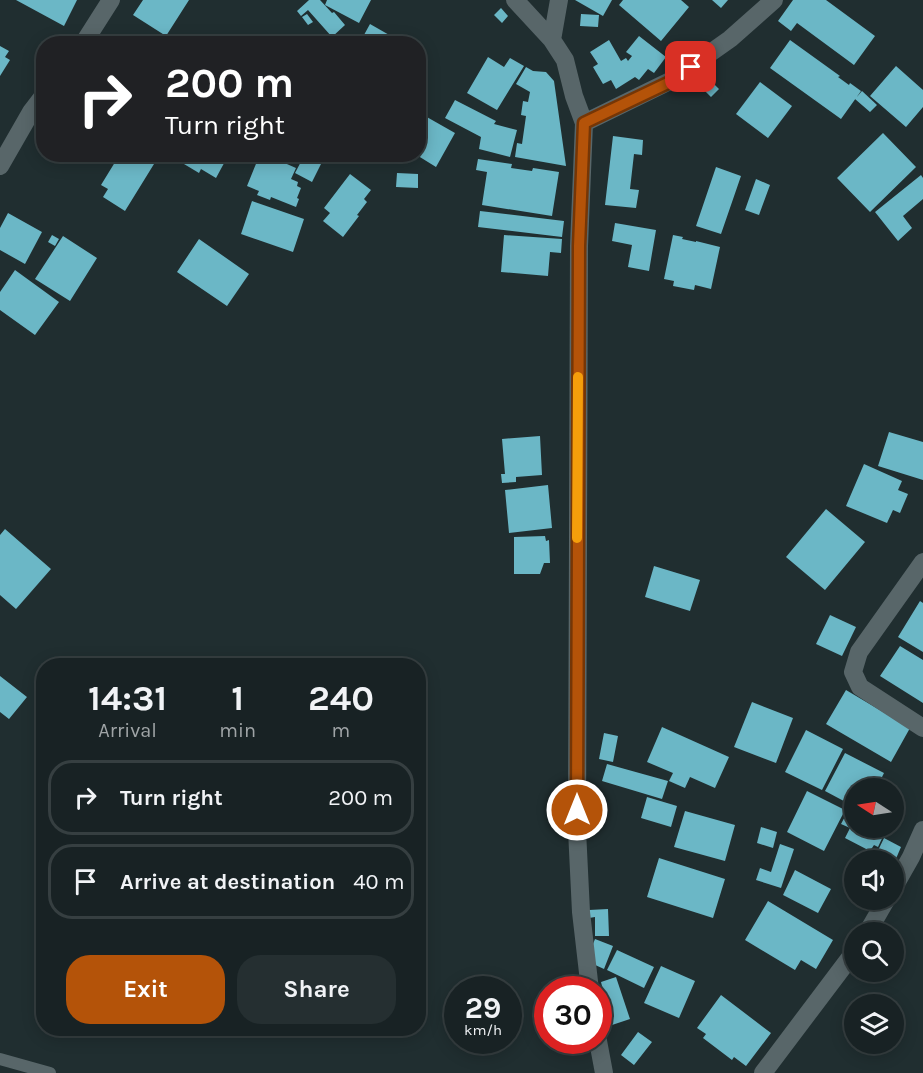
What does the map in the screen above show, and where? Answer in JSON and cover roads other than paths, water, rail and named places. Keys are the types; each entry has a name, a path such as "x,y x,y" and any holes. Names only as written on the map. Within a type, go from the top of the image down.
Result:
{"street":[{"path":"88,36 111,0"},
{"path":"515,0 552,40 565,60 584,123 579,258 577,830 581,912 588,976"},
{"path":"552,40 559,0"},
{"path":"584,123 672,81 730,39 774,0"},
{"path":"0,166 36,105"},
{"path":"923,562 859,651 853,672 860,687 923,728"},
{"path":"904,868 923,830"},
{"path":"763,1073 844,966"},
{"path":"600,1054 604,1073"}],"lane":[{"path":"0,1059 50,1073"}]}
